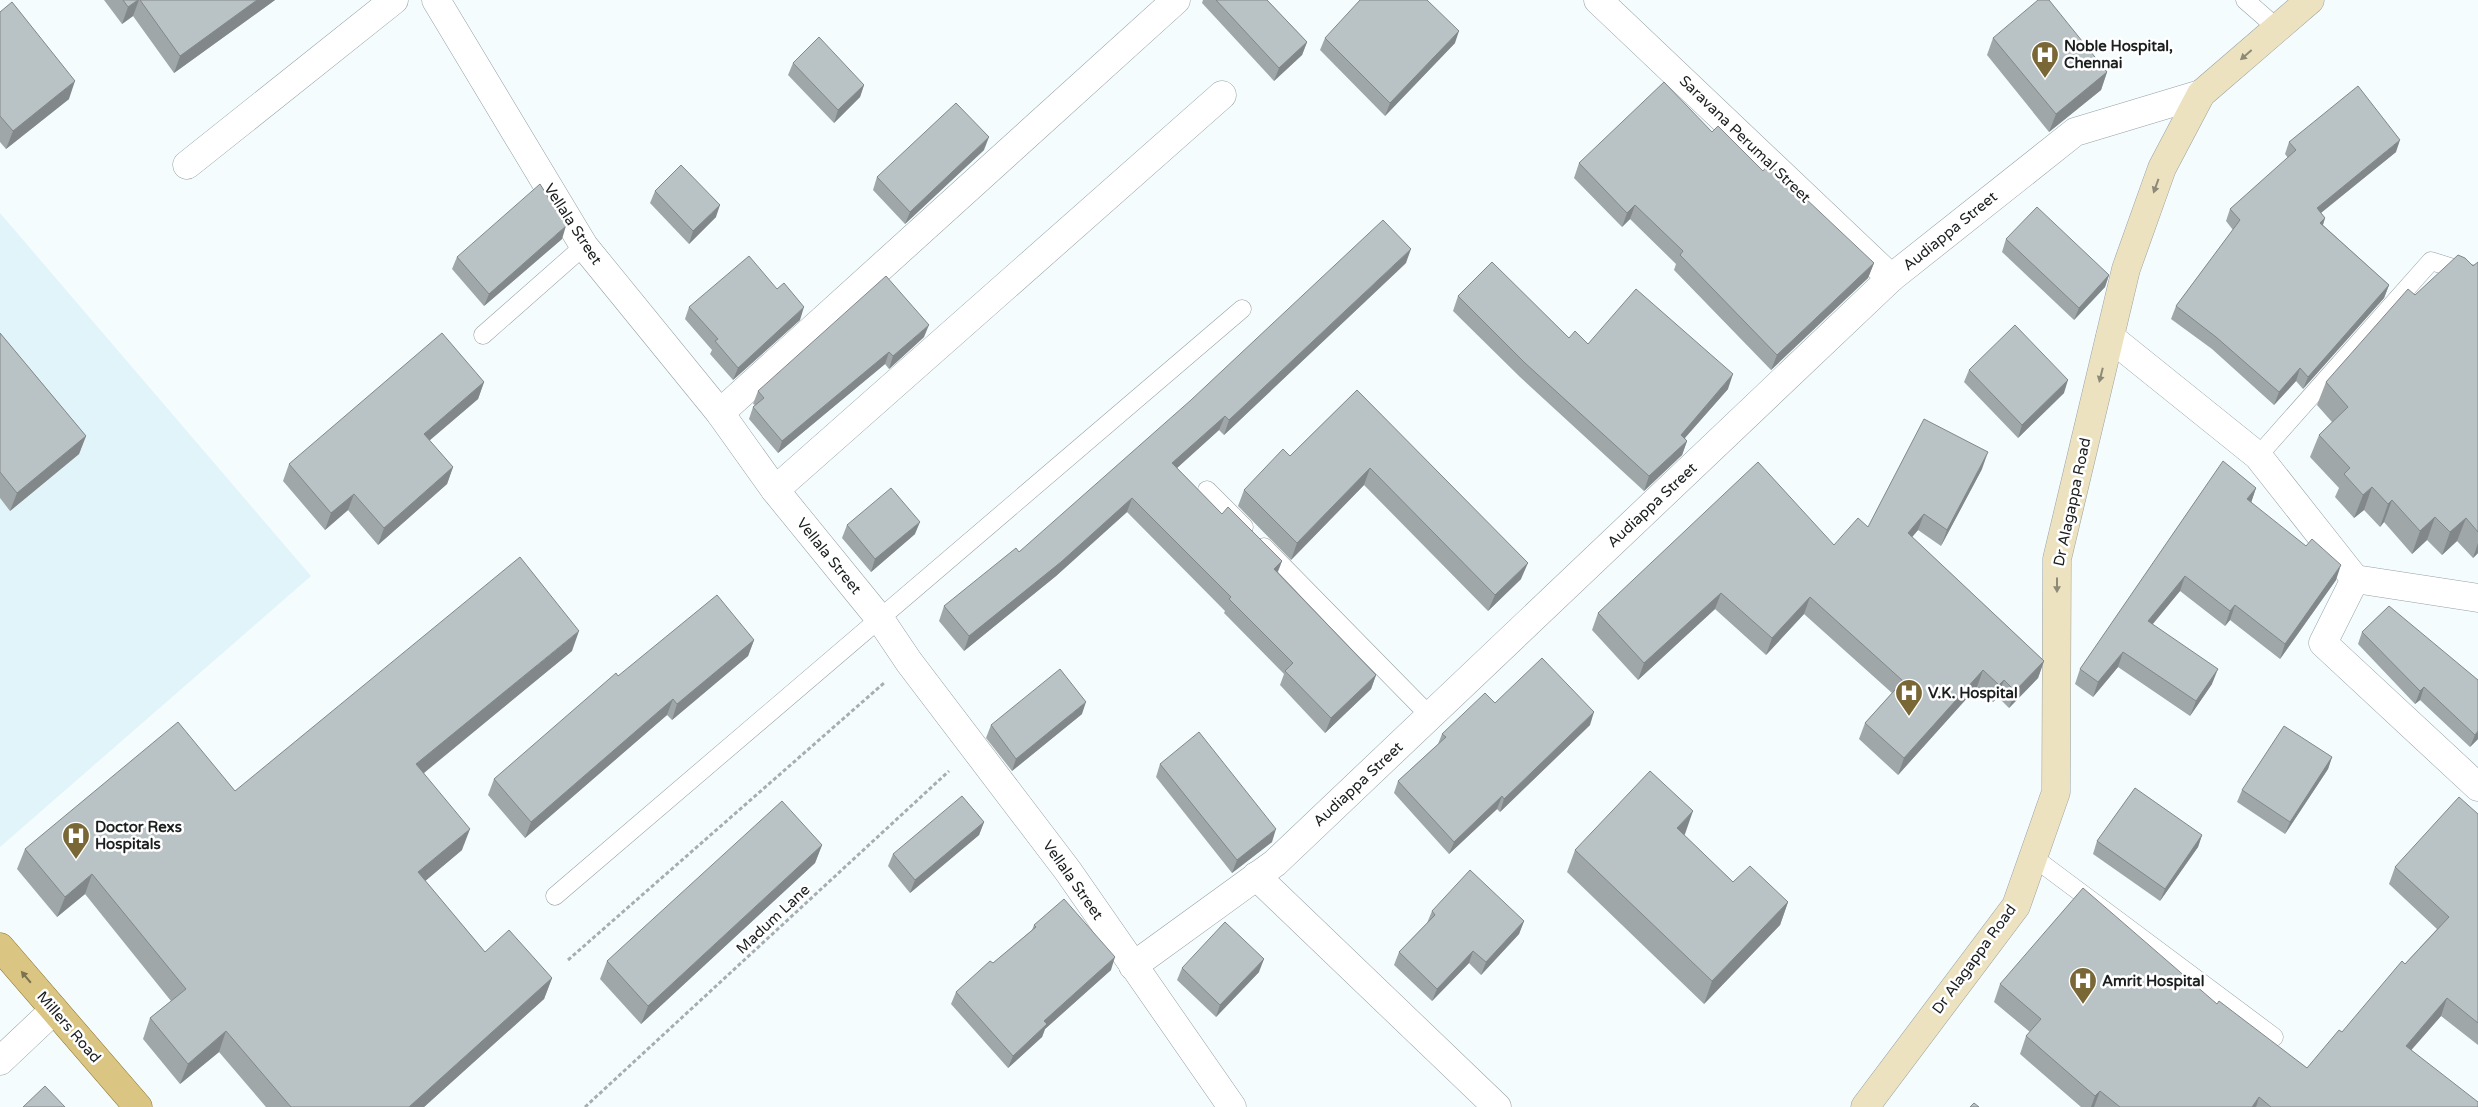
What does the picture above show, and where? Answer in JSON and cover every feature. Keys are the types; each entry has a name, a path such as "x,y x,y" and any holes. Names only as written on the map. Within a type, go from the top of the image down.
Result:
{"main road":[{"name":"Dr Alagappa Road","path":"1865,1107 2016,906 2056,792 2057,559 2126,269 2162,168 2201,94 2310,0"},
{"name":"Millers Road","path":"0,947 138,1107"}],"street":[{"path":"186,165 394,0"},
{"name":"Vellala Street","path":"436,0 584,246 720,413 775,490 880,619 909,662 976,747 1068,871 1232,1107"},
{"path":"720,413 1176,0"},
{"name":"Saravana Perumal Street","path":"1598,0 1891,278"},
{"name":"Audiappa Street","path":"1133,966 1275,863 1891,278 2075,132 2201,94"},
{"path":"775,490 1222,95"},
{"path":"2110,337 2258,456 2355,579 2478,598"},
{"path":"2355,579 2323,643 2478,787"},
{"path":"1256,876 1496,1107"},
{"path":"0,1061 54,1010"}],"lane":[{"path":"2244,0 2277,28"},
{"path":"483,335 584,246"},
{"path":"2258,456 2431,261 2478,276"},
{"path":"555,896 1242,308"},
{"path":"1207,490 1430,716"},
{"path":"2033,857 2274,1037"}],"path":[{"path":"568,960 909,662"},
{"name":"Madum Lane","path":"585,1107 976,747"}],"shaded area":[{"path":"0,213 311,576 0,847"}],"building":[{"path":"123,0 138,0 128,7"},
{"path":"140,0 257,0 180,56"},
{"path":"1216,0 1267,0 1307,42 1279,68"},
{"path":"1360,0 1427,0 1459,31 1390,103 1325,38"},
{"path":"2038,0 2049,0 2107,72 2056,114 1993,38"},
{"path":"12,2 75,81 13,131 0,116 0,12"},
{"path":"819,37 864,85 838,110 793,63"},
{"path":"1664,82 1712,132 1718,126 1763,171 1769,164 1874,263 1777,355 1680,255 1683,251 1635,205 1627,213 1579,163"},
{"path":"2358,86 2400,140 2317,208 2325,218 2320,223 2389,285 2308,377 2300,368 2279,392 2216,337 2176,306 2240,220 2230,209 2296,150 2289,142"},
{"path":"956,103 989,137 910,212 877,177"},
{"path":"681,165 720,205 693,231 655,191"},
{"path":"540,184 566,226 489,294 457,257"},
{"path":"2037,207 2109,275 2079,308 2006,239"},
{"path":"1383,220 1411,249 1229,420 1225,416 1172,463 1222,514 1228,507 1282,561 1274,569 1376,675 1331,718 1285,671 1293,663 1229,599 1231,597 1132,498 1061,562 969,636 944,606 1016,548 1019,552 1191,400"},
{"path":"2458,255 2465,258 2473,266 2478,262 2478,532 2466,518 2450,532 2435,517 2420,531 2392,500 2388,504 2372,487 2363,495 2344,474 2350,468 2319,435 2348,407 2326,382 2408,289 2415,295"},
{"path":"749,256 777,289 784,283 804,307 738,368 715,341 718,339 689,307"},
{"path":"1492,262 1569,338 1575,331 1588,344 1636,289 1733,374 1681,435 1687,441 1649,476 1525,363 1458,296"},
{"path":"886,276 929,325 893,356 889,352 782,441 753,407 764,398 758,391"},
{"path":"2015,325 2068,380 2022,425 1969,370"},
{"path":"0,333 86,436 17,493 0,472"},
{"path":"442,333 484,382 424,434 453,467 384,528 354,494 331,513 289,464"},
{"path":"1357,390 1528,563 1495,595 1370,468 1297,543 1244,490 1283,449 1290,456"},
{"path":"1924,419 1988,452 1947,530 1924,514 1908,533 2044,661 2015,691 2004,680 1999,685 1983,670 1904,758 1865,723 1903,681 1810,597 1772,638 1721,593 1644,663 1598,613 1758,462 1834,545 1858,518 1868,527"},
{"path":"2223,461 2256,488 2247,499 2306,546 2312,539 2341,565 2285,644 2235,605 2230,611 2185,576 2148,621 2218,669 2196,701 2123,652 2098,682 2080,669"},
{"path":"891,488 920,522 875,559 847,525"},
{"path":"520,557 579,631 416,764 470,829 418,872 485,952 509,930 552,978 409,1107 291,1107 226,1031 188,1064 150,1018 186,989 92,874 65,897 25,849 178,722 235,791"},
{"path":"717,595 754,640 677,704 673,699 531,822 494,779 616,673 618,676"},
{"path":"2389,606 2478,680 2478,731 2475,735 2424,687 2420,691 2362,632"},
{"path":"1542,658 1594,712 1504,799 1502,796 1454,842 1398,781 1446,737 1442,734 1485,693 1495,703"},
{"path":"1060,669 1086,702 1016,759 991,725"},
{"path":"2284,726 2332,757 2290,822 2242,790"},
{"path":"1199,732 1276,829 1237,860 1160,764"},
{"path":"1650,771 1693,811 1677,828 1733,882 1750,866 1788,902 1712,981 1575,850"},
{"path":"2135,788 2202,835 2165,889 2097,841"},
{"path":"962,796 984,822 915,880 893,854"},
{"path":"2459,797 2478,814 2478,1023 2447,998 2406,1046 2478,1102 2478,1107 2271,1107 2259,1097 2252,1107 2120,1107 2100,1091 2095,1096 2026,1036 2041,1019 2000,984 2083,888 2217,1004 2219,1001 2307,1068 2339,1030 2342,1032 2402,961 2405,964 2449,917 2395,867"},
{"path":"782,801 822,845 648,1006 607,961"},
{"path":"1470,870 1524,921 1486,962 1473,951 1437,989 1399,952 1435,915 1432,911"},
{"path":"1064,899 1115,957 1044,1021 1047,1024 1013,1056 956,992 990,961 993,963 1036,927 1034,925"},
{"path":"1225,922 1264,959 1220,1005 1182,968"},
{"path":"45,1086 65,1107 23,1107"},
{"path":"1974,1103 1979,1107 1970,1107"}],"place":[{"name":"Noble Hospital, Chennai","path":"2045,79"},
{"name":"V.K. Hospital","path":"1909,717"},
{"name":"Doctor Rexs Hospitals","path":"76,860"},
{"name":"Amrit Hospital","path":"2083,1005"}]}
